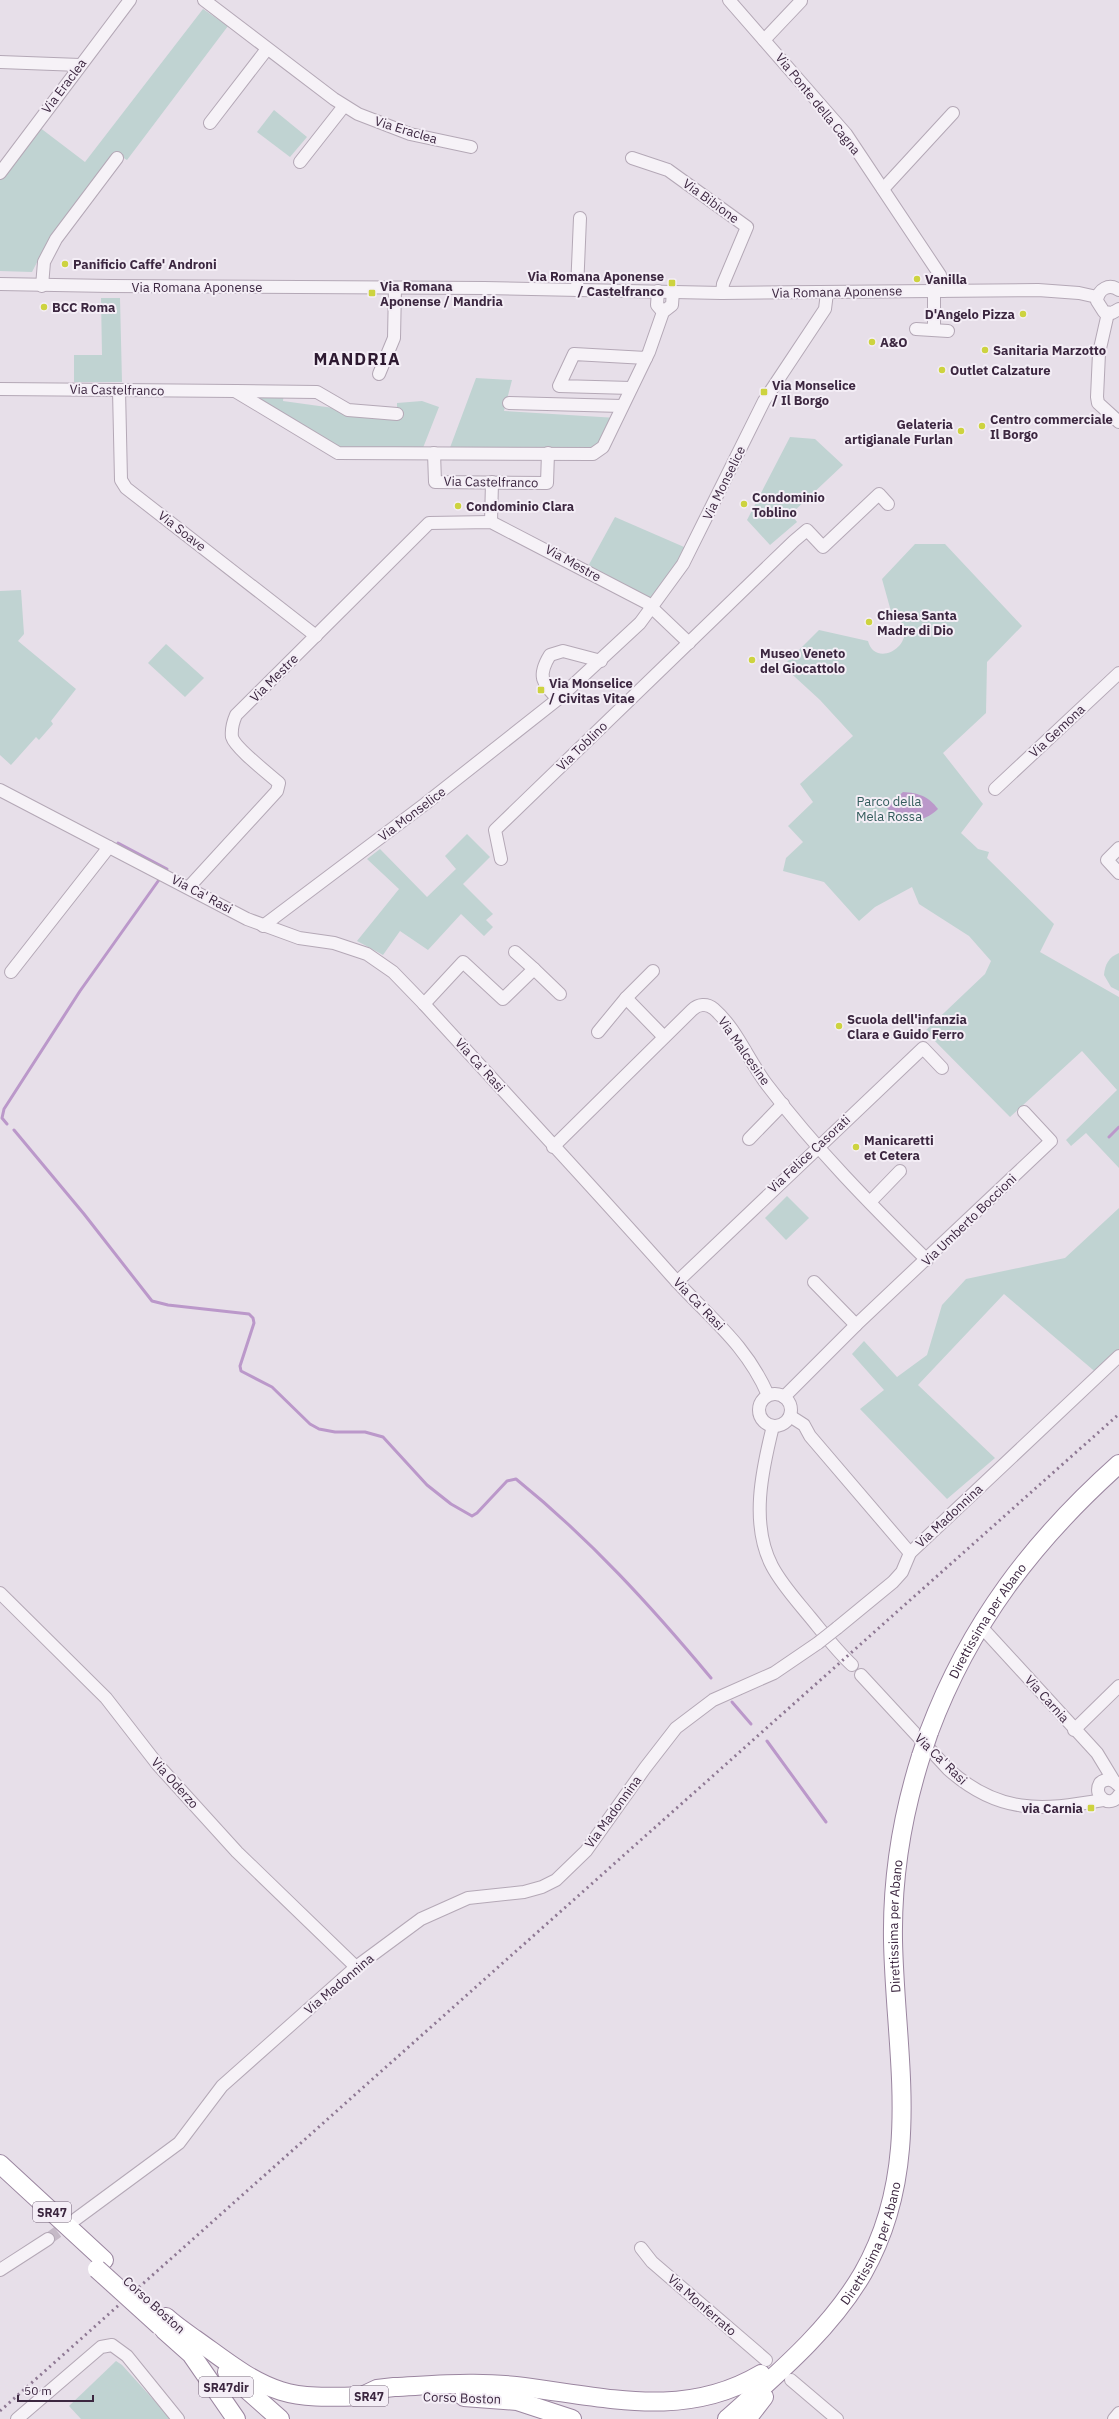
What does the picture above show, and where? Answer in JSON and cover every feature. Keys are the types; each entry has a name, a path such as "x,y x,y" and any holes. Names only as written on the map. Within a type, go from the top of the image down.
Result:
{"highway":[{"name":"Direttissima per Abano","path":"727,2419 826,2325 854,2287 871,2258 888,2214 899,2167 903,2098 895,1988 893,1908 899,1844 913,1780 929,1732 966,1650 1002,1591 1062,1517 1119,1464"},
{"name":"Corso Boston","path":"0,2164 101,2265 163,2322 191,2354 236,2419"},
{"name":"Corso Boston","path":"0,2181 101,2265"},
{"name":"Corso Boston","path":"163,2322 194,2338 226,2364 281,2391 309,2396 491,2398 540,2407 572,2419"},
{"path":"362,2396 377,2389 394,2387 499,2385 524,2387 655,2410 695,2408 714,2403 736,2393 788,2351 826,2325"},
{"path":"747,2419 762,2399 801,2358 826,2325"},
{"name":"SR47","path":"180,2331 272,2417"},
{"name":"SR47dir","path":"191,2354 272,2417"}],"street":[{"name":"Via Eraclea","path":"0,173 130,0"},
{"name":"Via Eraclea","path":"204,0 267,50 344,106 358,114 410,134 471,147"},
{"name":"Via Ponte della Cagna","path":"729,0 846,134 940,274 934,330"},
{"path":"764,40 801,1"},
{"path":"210,123 267,50"},
{"path":"0,62 80,65"},
{"path":"300,162 344,106"},
{"path":"883,189 953,113"},
{"path":"42,286 44,262 56,239 117,158"},
{"name":"Via Bibione","path":"632,158 668,170 747,227 723,284 722,293"},
{"path":"577,290 580,218"},
{"name":"Via Romana Aponense","path":"0,284 42,286 395,288 673,291 722,293 1038,290 1079,293 1097,297"},
{"path":"1119,290 1107,287 1101,290 1097,297 1098,305 1113,311 1100,353 1097,397 1101,406 1119,422"},
{"path":"379,374 394,338 395,288"},
{"path":"658,291 657,305 663,312"},
{"path":"235,391 338,453 594,454 603,447 646,358 663,312 672,306 673,291"},
{"name":"Via Monselice","path":"263,926 425,804 558,699 601,661 640,623 653,608 684,564 764,401 825,309 827,293"},
{"path":"916,329 948,331"},
{"path":"552,404 574,354 646,358"},
{"path":"559,386 631,388"},
{"name":"Via Castelfranco","path":"0,389 318,392 348,410 397,414"},
{"name":"Via Soave","path":"119,390 121,480 126,488 316,636"},
{"path":"509,403 622,406"},
{"name":"Via Castelfranco","path":"434,453 435,482 547,483 548,453"},
{"path":"491,522 492,482"},
{"name":"Via Toblino","path":"501,859 495,830 807,530 823,547 878,494 888,504"},
{"name":"Via Mestre","path":"189,887 277,791 279,783 238,746 232,738 232,726 236,715 429,523 491,522 575,564 653,608"},
{"path":"653,608 689,643"},
{"path":"558,699 545,686 542,679 545,662 550,655 563,651 601,661"},
{"name":"Via Gemona","path":"995,789 1119,673"},
{"name":"Via Ca' Rasi","path":"0,790 263,926 298,938 334,943 367,954 393,972 424,1004 676,1282 747,1355 768,1395"},
{"path":"11,972 109,847"},
{"path":"1119,848 1107,860 1119,873"},
{"path":"515,952 560,994"},
{"path":"424,1004 463,962 503,999 534,969"},
{"path":"598,1032 626,998 653,971"},
{"path":"626,998 664,1037"},
{"name":"Via Malcesine","path":"553,1147 697,1006 706,1005 713,1008 725,1021 753,1065 783,1104 818,1145 870,1202 927,1260"},
{"name":"Via Felice Casorati","path":"676,1282 818,1145 923,1048 942,1068"},
{"path":"749,1139 783,1104"},
{"name":"Via Umberto Boccioni","path":"784,1396 856,1325 1051,1142 1024,1112"},
{"path":"870,1202 900,1171"},
{"path":"814,1282 856,1325"},
{"name":"Via Madonnina","path":"76,2219 179,2144 222,2086 356,1967 421,1919 468,1898 524,1892 542,1887 556,1880 586,1851 645,1768 676,1728 713,1700 774,1673 818,1643 893,1582 902,1572 910,1553 1119,1356"},
{"path":"777,1394 784,1396 790,1403 790,1416 783,1424 773,1426 764,1422 759,1412 760,1402 768,1395 777,1394"},
{"path":"790,1416 804,1425 810,1436 910,1553"},
{"path":"773,1426 762,1483 760,1508 766,1551 772,1566 791,1594 852,1665"},
{"name":"Via Oderzo","path":"0,1593 106,1698 158,1766 237,1852 356,1967"},
{"name":"Via Carnia","path":"986,1632 1074,1730 1097,1753 1105,1768 1111,1792"},
{"name":"Via Ca' Rasi","path":"861,1675 948,1768 974,1790 1000,1801 1041,1808 1061,1807 1089,1802 1111,1792"},
{"path":"1074,1730 1119,1686"},
{"path":"0,2270 48,2239"},
{"name":"Via Monferrato","path":"641,2248 652,2262 766,2360"},
{"path":"17,2419 101,2347 112,2345 127,2356 178,2419"},
{"path":"791,2380 837,2419"},
{"path":"1114,2419 1119,2413"}],"green space":[{"path":"203,9 228,26 127,160 114,152 51,235 32,272 0,271 0,180 39,127 85,162"},
{"path":"274,110 307,137 290,157 257,132"},
{"path":"101,298 120,298 122,382 74,382 74,355 102,355"},
{"path":"476,378 512,380 504,411 617,418 593,454 448,453"},
{"path":"235,391 284,392 283,401 348,410 397,413 397,403 422,401 439,407 421,453 338,453"},
{"path":"790,437 815,439 843,465 791,514 797,522 770,545 747,520"},
{"path":"615,517 691,550 653,608 586,570"},
{"name":"Parco della Mela Rossa","path":"915,544 945,544 1022,626 987,662 986,713 943,753 983,804 961,833 978,849 989,852 987,858 1054,924 1040,952 1119,997 1119,1168 1086,1133 1071,1146 1066,1140 1117,1090 1082,1051 1010,1117 925,1031 985,974 991,961 969,936 919,904 912,887 875,907 859,921 824,882 783,871 786,858 803,842 788,826 813,802 800,784 853,736 820,700 783,666 819,630 868,641 871,648 883,654 896,649 905,636 905,627 898,618 892,615 882,579"},
{"path":"21,590 24,634 18,641 76,689 51,721 53,724 39,740 36,737 11,765 0,755 0,591"},
{"path":"166,644 204,678 185,697 148,663"},
{"path":"467,834 490,857 463,884 493,914 486,920 493,927 484,936 461,914 428,950 400,931 383,955 357,941 399,889 367,859 380,849 427,897 456,869 445,856"},
{"path":"1119,953 1119,991 1111,987 1104,975 1105,967 1108,961"},
{"path":"787,1196 809,1218 786,1240 765,1218"},
{"path":"1119,1208 1119,1354 1099,1375 1004,1294 918,1385 995,1458 947,1499 860,1409 884,1390 852,1354 864,1341 897,1377 927,1355 942,1305 966,1279 1065,1258"},
{"path":"116,2361 122,2365 171,2419 81,2419 69,2406"}],"shaded area":[{"path":"903,792 923,796 931,801 938,809 925,818 918,820 898,817 886,807"}],"waterway":[{"path":"118,843 167,869 165,873"},
{"path":"7,1124 2,1118 4,1109 80,991 161,877"},
{"path":"1109,1137 1119,1127"},
{"path":"14,1130 84,1214 152,1301 168,1305 249,1314 253,1318 254,1323 240,1366 241,1371 272,1387 310,1424 319,1429 335,1432 365,1432 383,1437 427,1485 451,1504 472,1516 477,1513 507,1481 516,1479 594,1549 642,1599 711,1678"},
{"path":"732,1702 751,1724"},
{"path":"767,1741 826,1822"}],"tunnel":[{"path":"48,2239 73,2221"}],"railway":[{"path":"0,2411 1119,1414"}],"place":[{"name":"Panificio Caffe' Androni","path":"65,264"},
{"name":"Vanilla","path":"917,279"},
{"name":"Via Romana Aponense / Castelfranco","path":"672,283"},
{"name":"Via Romana Aponense / Mandria","path":"372,293"},
{"name":"BCC Roma","path":"44,307"},
{"name":"D'Angelo Pizza","path":"1023,314"},
{"name":"A&O","path":"872,342"},
{"name":"Sanitaria Marzotto","path":"985,350"},
{"name":"Outlet Calzature","path":"942,370"},
{"name":"Via Monselice / Il Borgo","path":"764,392"},
{"name":"Centro commerciale Il Borgo","path":"982,426"},
{"name":"Gelateria artigianale Furlan","path":"961,431"},
{"name":"Condominio Toblino","path":"744,504"},
{"name":"Condominio Clara","path":"458,506"},
{"name":"Chiesa Santa Madre di Dio","path":"869,622"},
{"name":"Museo Veneto del Giocattolo","path":"752,660"},
{"name":"Via Monselice / Civitas Vitae","path":"541,690"},
{"name":"Scuola dell'infanzia Clara e Guido Ferro","path":"839,1026"},
{"name":"Manicaretti et Cetera","path":"856,1147"},
{"name":"via Carnia","path":"1091,1808"}],"district":[{"name":"MANDRIA","path":"357,359"}]}
